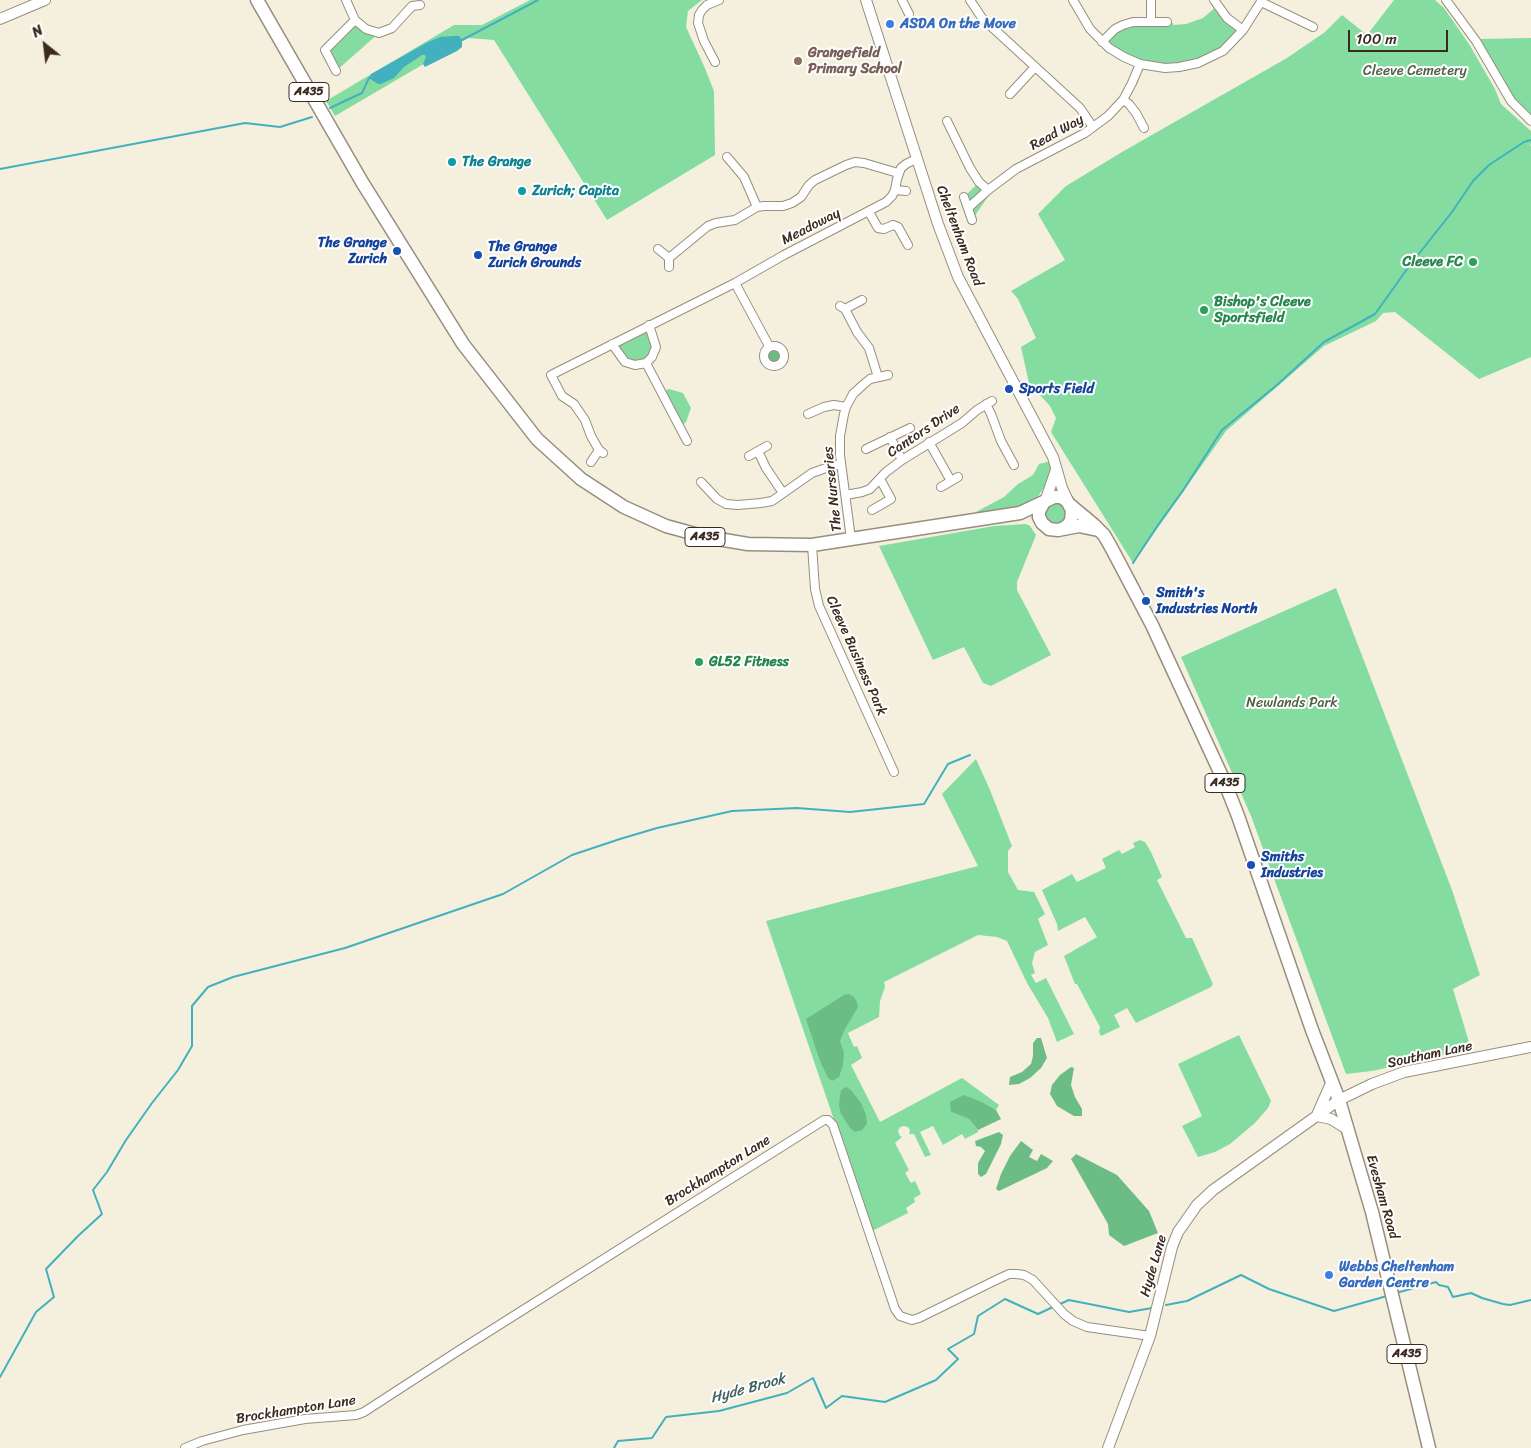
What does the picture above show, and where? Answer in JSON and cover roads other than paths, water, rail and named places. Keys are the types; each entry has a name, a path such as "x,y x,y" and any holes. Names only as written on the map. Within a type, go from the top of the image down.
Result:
{"main road":[{"name":"A435","path":"257,0 357,174 463,344 537,439 580,479 624,507 666,526 706,537 748,544 812,545 1020,513 1045,501"},
{"path":"1041,522 1039,511 1045,501 1057,497 1064,499 1069,503 1072,515 1067,526 1062,529"},
{"name":"A435","path":"1069,503 1093,524 1112,548 1152,625 1225,783 1312,1030 1339,1100"},
{"path":"1020,513 1041,522 1045,527 1052,530 1079,526 1098,530"},
{"name":"Evesham Road","path":"1339,1100 1372,1212 1429,1448"}],"street":[{"path":"0,19 45,0"},
{"path":"346,0 355,20 366,29 379,33 392,28 412,6 420,4"},
{"path":"715,62 704,41 698,23 702,10 707,5 719,0"},
{"name":"Cheltenham Road","path":"866,0 916,159 958,277 1051,453 1062,488 1069,503"},
{"path":"902,0 910,14"},
{"path":"970,0 982,18 1080,108 1093,127"},
{"path":"1073,0 1085,21 1102,42 1116,52 1140,64 1165,68 1198,63 1224,51 1243,30 1261,1 1312,26"},
{"path":"1150,0 1151,22"},
{"path":"1214,0 1227,18 1243,30"},
{"path":"1451,2 1511,100 1531,121"},
{"path":"336,71 325,50 355,20"},
{"path":"1102,42 1115,29 1123,25 1133,22 1167,22"},
{"name":"Read Way","path":"968,208 1016,169 1093,127 1108,116 1123,100 1140,64"},
{"path":"1010,94 1035,67"},
{"path":"1123,100 1136,113 1144,128"},
{"path":"947,121 970,168 988,190"},
{"path":"727,157 739,168 757,207"},
{"path":"906,190 895,190 898,173 906,164 916,159"},
{"path":"658,249 669,262 708,226 735,220 757,207 778,207 792,203 801,197 815,180 851,163 864,163 898,173"},
{"name":"Meadoway","path":"591,462 601,451 590,436 584,420 574,404 562,396 551,375 735,283 784,255 869,212 886,202 895,190"},
{"path":"964,197 972,220"},
{"path":"869,212 878,228 884,229 893,225 898,226 908,245"},
{"path":"735,283 769,346"},
{"path":"862,300 842,308 871,352 878,377"},
{"path":"612,344 625,362 635,365 646,362 652,356 656,347 649,325"},
{"path":"646,362 686,441"},
{"name":"The Nurseries","path":"851,539 841,464 840,436 846,407 858,389 870,379 888,375"},
{"name":"Cantors Drive","path":"846,495 866,491 874,486 886,472 902,460 962,423 977,410 989,403 1001,441 1014,464"},
{"path":"808,414 824,406 846,407"},
{"path":"866,449 910,428"},
{"path":"890,437 902,460"},
{"path":"929,442 951,481"},
{"path":"749,456 767,446"},
{"path":"758,452 783,494"},
{"path":"701,482 722,503 730,505 761,503 772,501 812,474 841,464"},
{"path":"1045,501 1056,470"},
{"path":"941,487 958,477"},
{"path":"872,510 891,499 880,478"},
{"name":"Cleeve Business Park","path":"812,545 815,588 819,606 894,772"},
{"name":"Southam Lane","path":"1339,1100 1388,1077 1404,1072 1531,1048"},
{"path":"1332,1080 1317,1116 1331,1118 1347,1129"},
{"name":"Hyde Lane","path":"1108,1448 1150,1336 1172,1247 1178,1232 1187,1218 1197,1204 1213,1190 1339,1100"},
{"name":"Brockhampton Lane","path":"185,1448 202,1441 242,1430 306,1418 356,1416 364,1412 824,1120 828,1120 833,1125 895,1309 900,1316 908,1319 919,1318 1009,1274 1016,1274 1024,1275 1033,1280 1064,1314 1073,1321 1087,1327 1150,1336"}],"water":[{"path":"459,36 462,40 462,47 425,67 423,64 426,57 422,55 404,67 394,78 381,84 369,78 371,74 428,42 440,37"}],"waterway":[{"path":"462,40 538,0"},
{"path":"330,108 362,93 369,78"},
{"path":"0,169 245,123 280,127 312,117"},
{"path":"1133,563 1222,430 1277,385 1324,342 1375,314 1473,181 1489,165 1524,142 1531,140"},
{"path":"0,1377 36,1312 54,1297 46,1269 102,1214 93,1190 152,1103 178,1070 192,1046 192,1006 208,987 233,977 345,948 503,894 572,855 657,828 732,811 797,808 850,812 924,804 948,764 970,755"},
{"name":"Hyde Brook","path":"1166,1305 1187,1301 1241,1275 1269,1289 1334,1311 1387,1296"},
{"name":"Hyde Brook","path":"1396,1293 1436,1282 1439,1285 1448,1287 1453,1297 1471,1293 1482,1298 1510,1305 1531,1300"},
{"name":"Hyde Brook","path":"614,1448 618,1441 652,1438 666,1417 719,1411 787,1393 813,1378 826,1408 842,1396 885,1402 936,1380 958,1359 948,1349 974,1334 978,1316 1005,1299 1038,1314 1053,1307"},
{"name":"Hyde Brook","path":"1060,1304 1069,1300 1129,1312 1152,1308"}],"place":[{"name":"ASDA On the Move","path":"890,24"},
{"name":"Grangefield Primary School","path":"798,61"},
{"name":"The Grange","path":"452,162"},
{"name":"Zurich; Capita","path":"522,191"},
{"name":"The Grange Zurich","path":"397,251"},
{"name":"The Grange Zurich Grounds","path":"478,255"},
{"name":"Cleeve FC","path":"1473,262"},
{"name":"Bishop's Cleeve Sportsfield","path":"1204,310"},
{"name":"Sports Field","path":"1009,389"},
{"name":"Smith's Industries North","path":"1146,601"},
{"name":"GL52 Fitness","path":"699,662"},
{"name":"Smiths Industries","path":"1251,865"},
{"name":"Webbs Cheltenham Garden Centre","path":"1329,1275"}],"park label":[{"name":"Cleeve Cemetery","path":"1415,71"},
{"name":"Newlands Park","path":"1292,703"}]}
